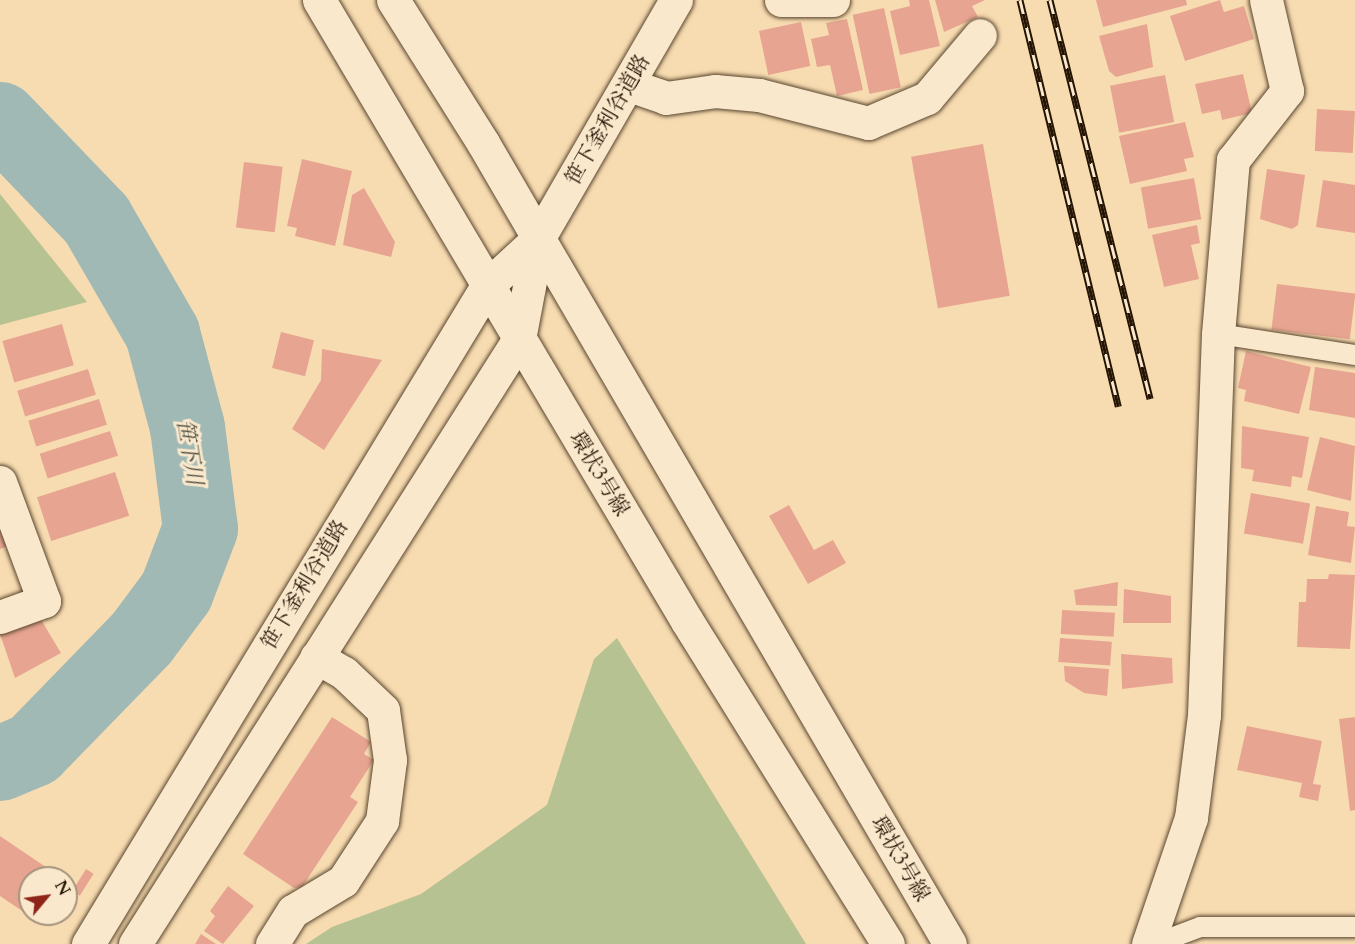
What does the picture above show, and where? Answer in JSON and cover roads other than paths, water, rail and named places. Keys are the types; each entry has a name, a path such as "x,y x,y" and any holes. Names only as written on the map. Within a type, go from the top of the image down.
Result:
{"street":[{"name":"環状3号線","path":"319,0 487,286 888,944"},
{"name":"環状3号線","path":"393,0 538,239 950,944"},
{"name":"笹下釜利谷道路","path":"88,944 487,286 538,239 629,85 676,0"},
{"path":"781,0 832,0"},
{"path":"1148,944 1191,818 1204,715 1218,334 1233,160 1287,90 1266,0"},
{"path":"629,85 666,98 715,91 759,95 868,123 927,98 980,35"},
{"name":"笹下釜利谷道路","path":"135,944 519,339 538,239"},
{"path":"0,482 44,602 0,617"},
{"path":"272,944 294,911 343,881 382,821 390,760 383,710 344,673 316,657"}],"lane":[{"path":"1218,334 1355,355"},
{"path":"1155,944 1200,927 1355,927"}],"waterway":[{"name":"笹下川","path":"0,119 96,219 162,333 187,427 200,528 176,591 141,638 33,749 0,763"}],"railway":[{"path":"1020,0 1118,406"},
{"path":"1050,0 1150,399"}]}
